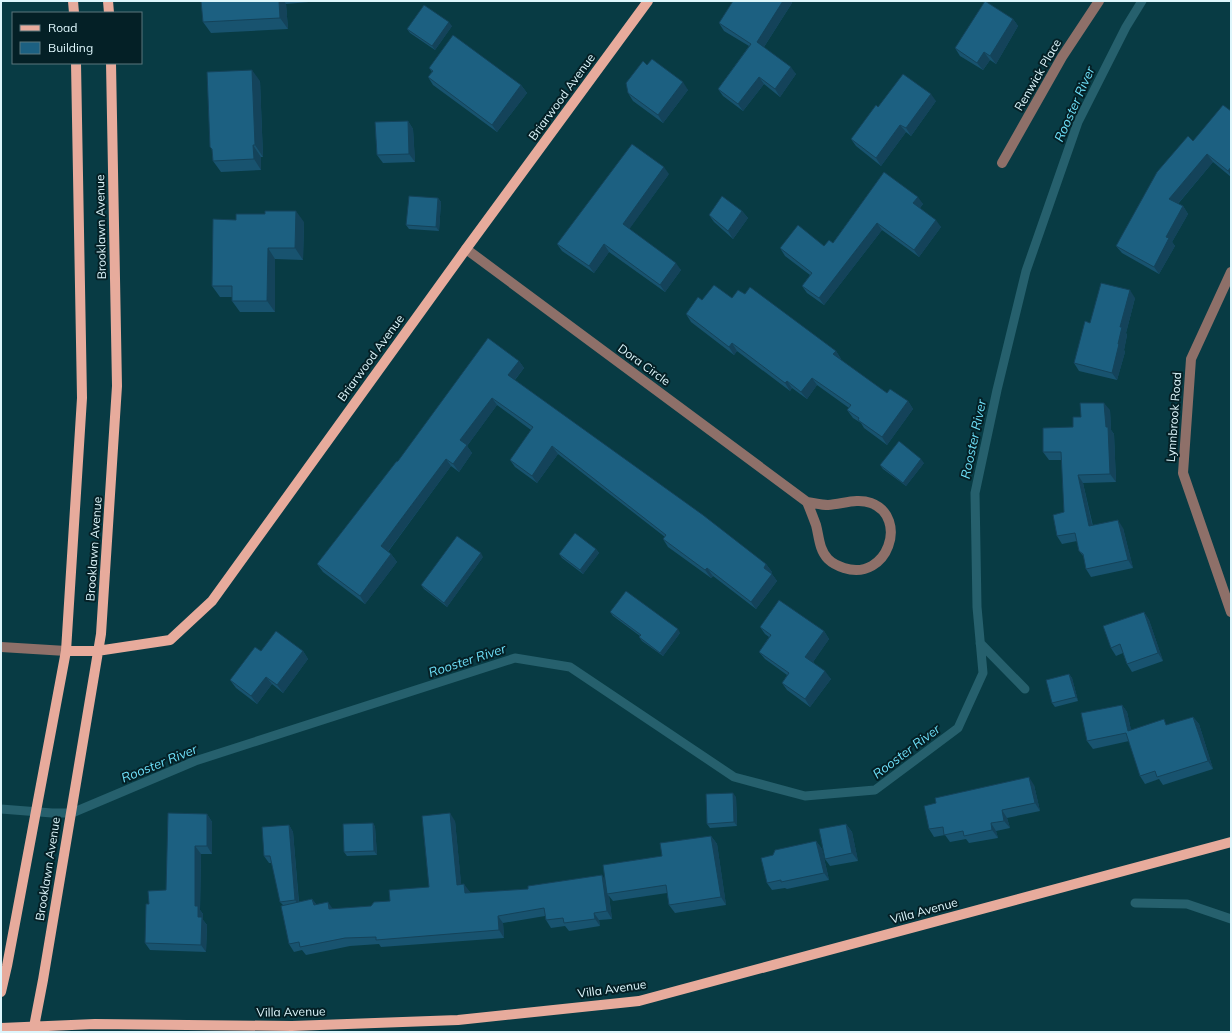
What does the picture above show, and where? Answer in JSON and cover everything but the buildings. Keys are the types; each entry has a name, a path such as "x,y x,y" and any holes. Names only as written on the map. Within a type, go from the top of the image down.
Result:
{"main road":[{"path":"73,1 74,12"},
{"path":"108,1 109,12"},
{"name":"Briarwood Avenue","path":"66,651 97,651 170,640 212,601 466,249 648,1"},
{"name":"Brooklawn Avenue","path":"1,992 66,651 82,398 76,64"},
{"name":"Brooklawn Avenue","path":"33,1029 43,980 101,634 117,386 111,64"},
{"name":"Villa Avenue","path":"1,1028 33,1029 95,1024 292,1026 458,1020 638,1001 1231,842"}],"street":[{"name":"Renwick Place","path":"1002,163 1062,57 1099,1"},
{"name":"Dora Circle","path":"466,249 807,502 827,505 860,501 872,504 886,515 891,529 889,543 882,558 869,568 852,570 838,566 827,558 820,545 819,535 807,502"},
{"name":"Lynnbrook Road","path":"1231,272 1191,359 1183,473 1231,612"},
{"path":"1,647 66,651"}],"waterway":[{"name":"Rooster River","path":"1,809 72,813 195,761 515,658 570,667 734,777 805,796 875,790 958,728 983,673 977,607 975,493 997,390 1026,271 1078,122 1126,27 1142,1"},
{"path":"980,643 1025,689"},
{"path":"1135,903 1187,904 1231,919"}]}
